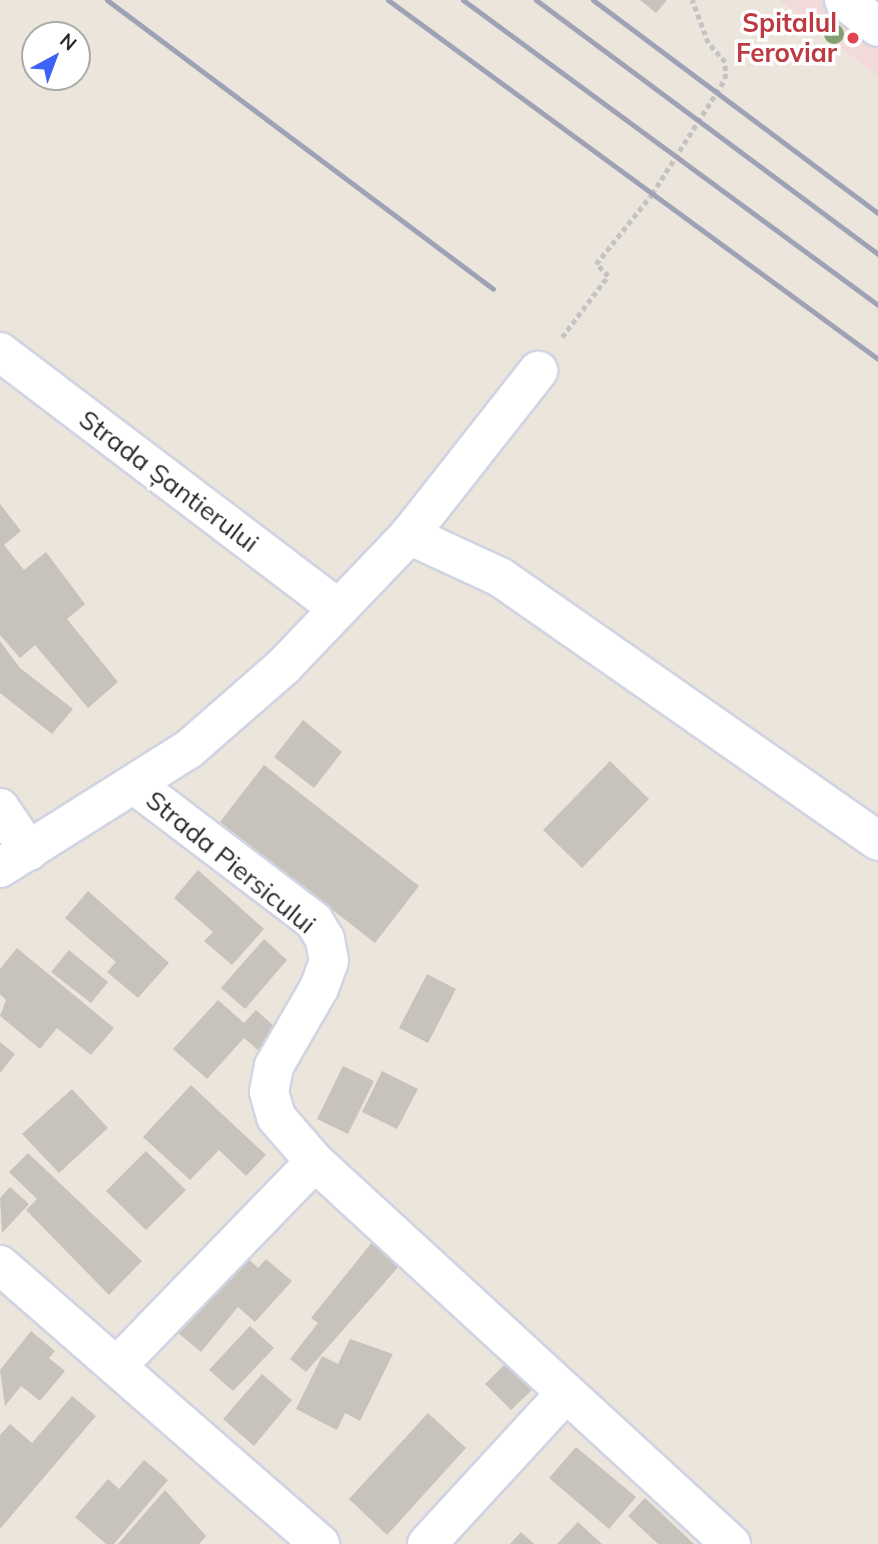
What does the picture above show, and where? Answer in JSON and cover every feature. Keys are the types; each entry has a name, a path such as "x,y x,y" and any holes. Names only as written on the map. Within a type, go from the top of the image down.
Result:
{"street":[{"path":"844,0 878,27"},
{"name":"Strada Șantierului","path":"0,352 337,608"},
{"path":"0,808 14,860 135,785 228,716 409,535 538,371"},
{"path":"409,535 500,577 878,841"},
{"name":"Strada Piersicului","path":"135,785 314,921 325,939 329,961 319,988 274,1066 269,1092 276,1117 315,1162 732,1544"},
{"path":"117,1366 315,1162"},
{"path":"0,1265 320,1544"},
{"path":"427,1544 566,1393"}],"path":[{"path":"538,371 608,276 596,264 652,194 725,79 725,62 708,43 692,0"}],"shaded area":[{"name":"Spitalul Feroviar","path":"779,0 878,0 878,76"}],"building":[{"path":"640,0 667,0 656,13"},
{"path":"0,504 21,531 4,545 24,570 46,552 85,604 67,619 118,682 88,708 35,645 20,658 0,635"},
{"path":"0,641 20,668 73,709 52,734 0,693"},
{"path":"303,720 342,752 314,788 274,757"},
{"path":"610,761 649,799 582,868 543,830"},
{"path":"264,765 419,886 375,943 220,822"},
{"path":"198,870 264,929 232,965 204,941 213,932 174,898"},
{"path":"88,891 169,963 138,998 107,972 116,962 65,918"},
{"path":"264,939 287,960 245,1009 221,988"},
{"path":"17,948 114,1028 91,1055 57,1028 40,1049 0,1016 6,1000 0,994 0,969"},
{"path":"69,950 108,982 91,1003 51,972"},
{"path":"427,974 456,989 428,1043 399,1028"},
{"path":"218,1000 244,1023 256,1010 285,1036 266,1057 244,1038 207,1079 173,1049"},
{"path":"0,1042 15,1054 0,1073"},
{"path":"343,1066 374,1081 348,1134 317,1119"},
{"path":"382,1071 418,1089 397,1129 362,1112"},
{"path":"191,1085 266,1155 246,1176 219,1150 190,1180 143,1137"},
{"path":"72,1089 108,1128 59,1173 22,1134"},
{"path":"146,1151 186,1190 146,1230 106,1191"},
{"path":"28,1153 142,1261 109,1295 26,1210 37,1199 9,1172"},
{"path":"10,1187 29,1204 2,1233 0,1198"},
{"path":"373,1241 401,1264 306,1372 290,1359 318,1323 311,1318"},
{"path":"241,1252 258,1268 266,1259 292,1281 255,1322 238,1307 201,1352 172,1328"},
{"path":"250,1326 274,1348 233,1391 209,1370"},
{"path":"31,1331 55,1351 49,1358 65,1371 40,1401 21,1386 5,1406 0,1370"},
{"path":"350,1339 393,1354 360,1421 345,1413 337,1430 296,1409 322,1356 338,1364"},
{"path":"507,1362 533,1389 511,1410 485,1384"},
{"path":"262,1374 292,1400 254,1446 223,1419"},
{"path":"72,1396 96,1416 0,1529 0,1435 10,1424 32,1443"},
{"path":"428,1413 466,1448 387,1535 349,1499"},
{"path":"576,1447 636,1497 609,1529 549,1478"},
{"path":"144,1460 168,1480 114,1544 106,1544 75,1517 108,1479 119,1489"},
{"path":"165,1490 206,1536 199,1544 118,1544"},
{"path":"645,1498 694,1544 658,1544 628,1516"},
{"path":"578,1522 602,1544 557,1544"},
{"path":"521,1532 534,1544 510,1544"}],"railway":[{"path":"107,0 493,289"},
{"path":"388,0 878,359"},
{"path":"463,0 878,305"},
{"path":"536,0 878,254"},
{"path":"593,0 878,213"}],"place":[{"name":"Spitalul Feroviar","path":"853,38"}]}
